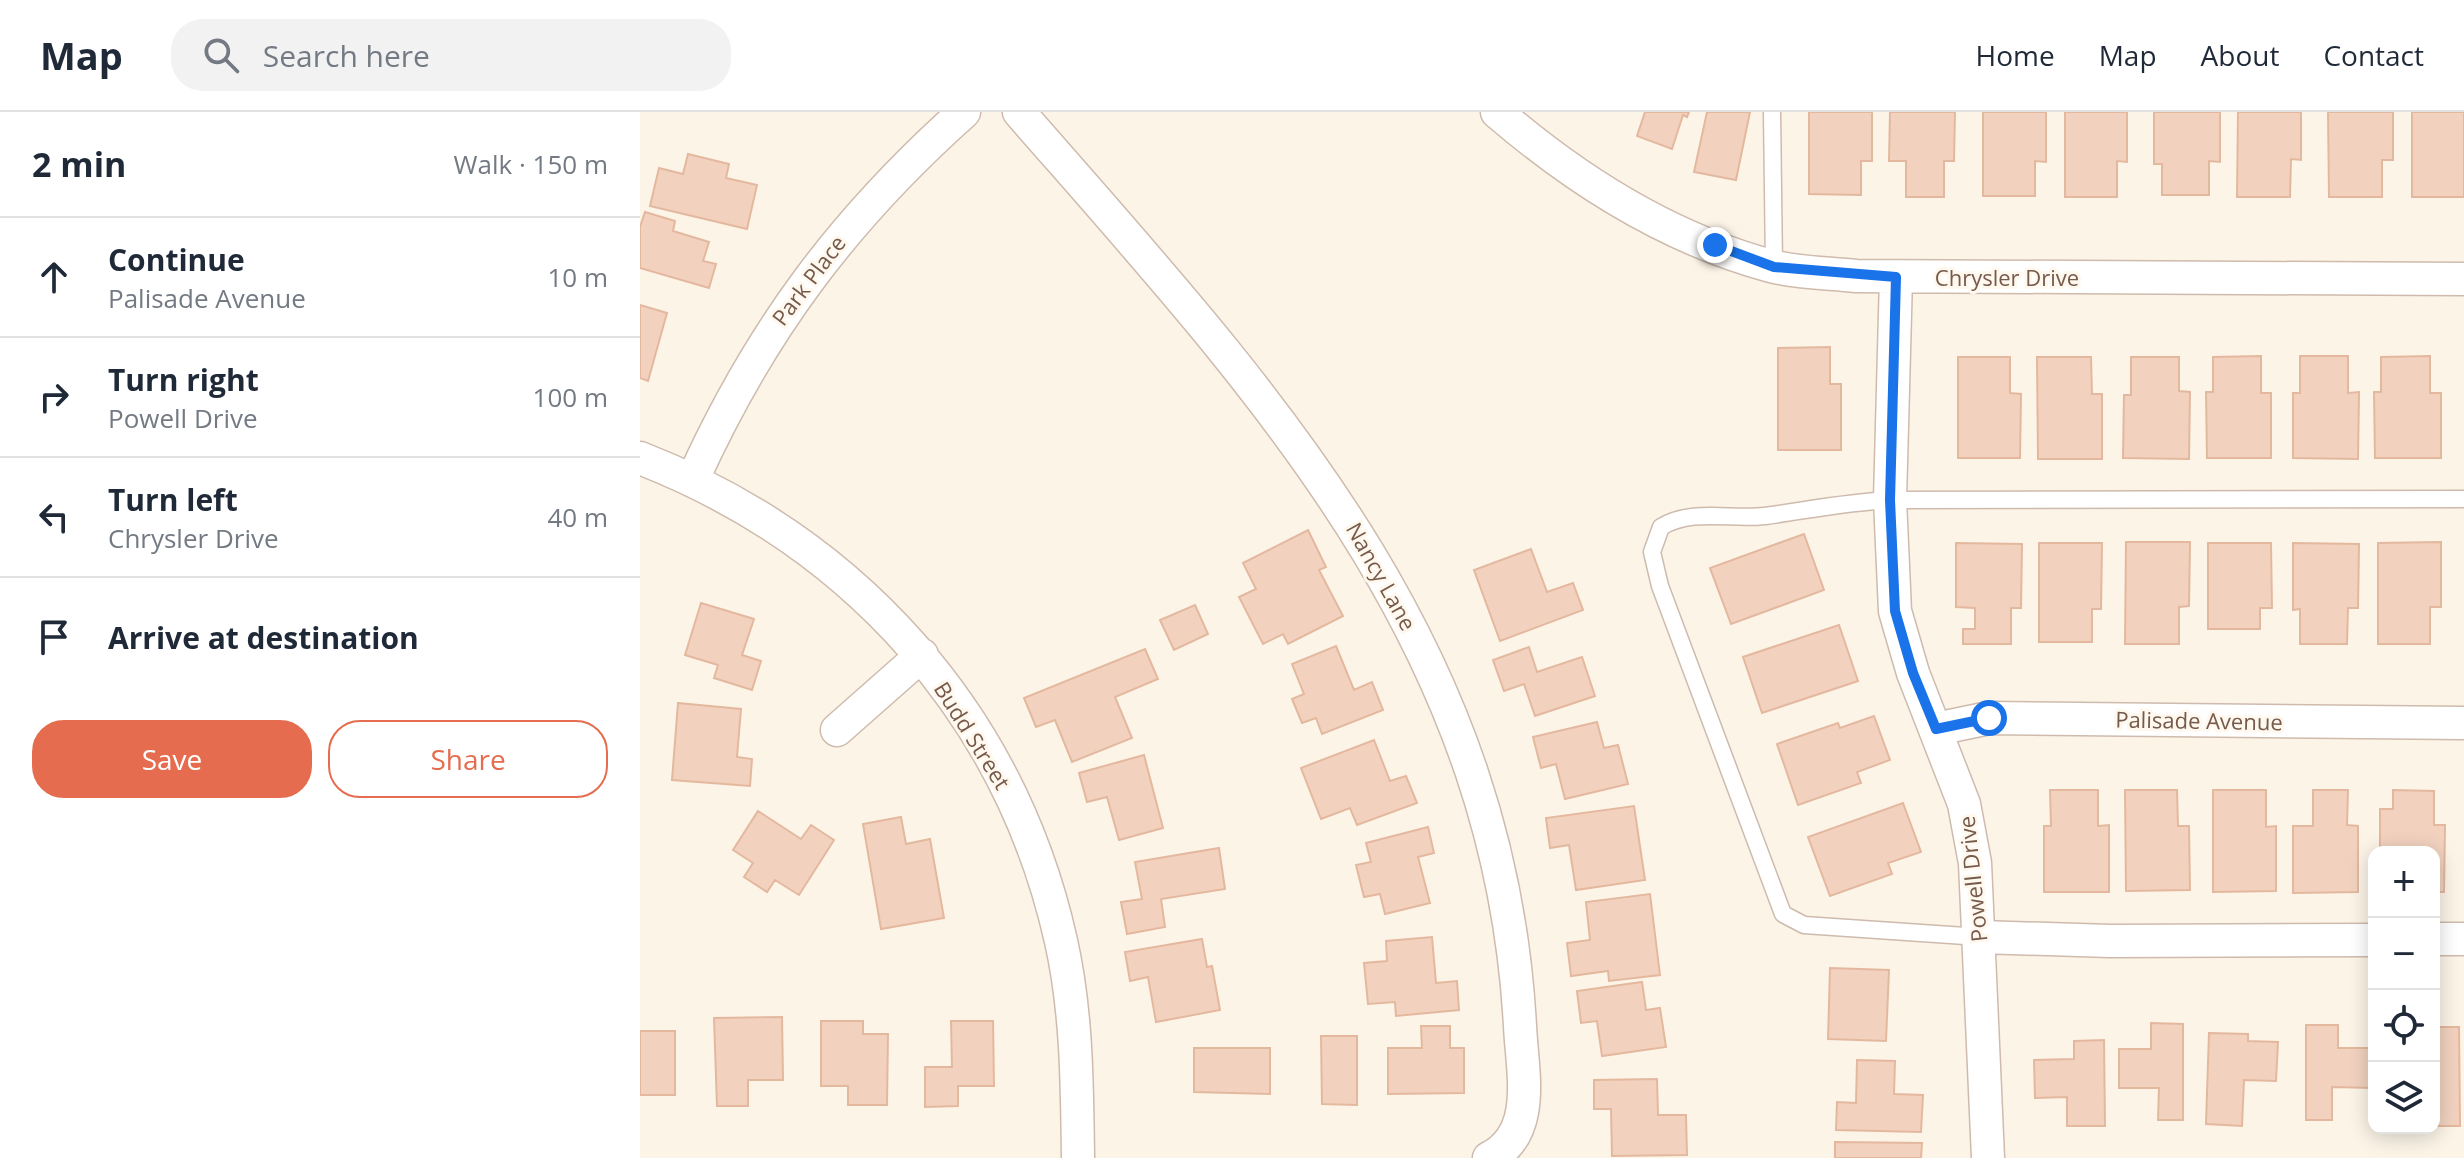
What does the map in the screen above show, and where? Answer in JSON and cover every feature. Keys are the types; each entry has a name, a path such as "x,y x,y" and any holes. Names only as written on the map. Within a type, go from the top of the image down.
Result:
{"street":[{"name":"Park Place","path":"693,479 723,412 800,287 850,223 896,174 964,112"},
{"name":"Nancy Lane","path":"1019,112 1214,335 1285,425 1352,521 1403,609 1439,687 1491,847 1519,1010 1524,1108 1501,1149"},
{"name":"Chrysler Drive","path":"1497,112 1576,174 1628,206 1683,233 1774,267 1896,277 2464,279"},
{"name":"Powell Drive","path":"1896,277 1890,500 1895,611 1913,673 1964,804 1975,863 1988,1158"},
{"name":"Budd Street","path":"640,458 693,479 743,505 814,552 860,591 922,655 973,726 1027,831 1051,898 1075,1026 1078,1158"},
{"path":"837,730 922,655"},
{"name":"Palisade Avenue","path":"1936,729 1989,718 2464,723"},
{"path":"1980,937 2110,941 2368,940"},
{"path":"2440,939 2464,939"}],"lane":[{"path":"1772,112 1774,267"},
{"path":"1980,937 1804,925 1783,914 1660,586 1652,552 1661,527 1676,517 1763,516 1839,502 1890,500 2464,499"}],"building":[{"path":"1645,112 1689,112 1687,117 1683,115 1672,149 1637,136"},
{"path":"1707,112 1750,112 1736,180 1694,172"},
{"path":"1809,112 1872,112 1872,161 1861,161 1861,195 1809,194"},
{"path":"1890,112 1955,112 1954,161 1944,161 1944,197 1906,197 1906,161 1889,161"},
{"path":"1983,112 2046,112 2046,162 2035,161 2035,196 1983,196"},
{"path":"2065,112 2127,112 2127,162 2117,161 2117,197 2065,197"},
{"path":"2154,112 2220,112 2220,162 2209,161 2209,195 2162,195 2162,164 2154,164"},
{"path":"2238,112 2301,112 2301,160 2291,159 2290,197 2237,197"},
{"path":"2328,112 2393,112 2393,160 2382,160 2382,197 2329,197"},
{"path":"2412,112 2464,112 2464,197 2412,197"},
{"path":"688,154 729,164 726,178 757,185 747,229 650,206 659,168 683,174"},
{"path":"645,212 675,221 673,231 709,242 703,261 716,264 709,288 640,268 640,227"},
{"path":"640,305 667,313 648,381 640,378"},
{"path":"1830,347 1830,384 1841,384 1841,450 1778,450 1778,348"},
{"path":"2261,356 2261,393 2271,393 2271,458 2207,458 2206,392 2213,392 2213,357"},
{"path":"2300,356 2348,356 2348,393 2359,392 2358,459 2293,458 2293,393 2300,393"},
{"path":"2430,356 2430,393 2441,393 2441,458 2375,458 2374,392 2381,392 2381,357"},
{"path":"1958,357 2010,357 2010,393 2021,394 2020,458 1958,458"},
{"path":"2037,357 2091,357 2092,394 2102,394 2102,459 2038,459"},
{"path":"2131,357 2179,357 2179,391 2190,392 2189,459 2123,458 2124,395 2131,395"},
{"path":"1308,530 1326,567 1319,570 1343,616 1288,644 1283,634 1263,644 1239,597 1256,589 1243,563"},
{"path":"1804,534 1824,590 1731,624 1710,568"},
{"path":"2126,542 2190,542 2189,606 2179,607 2179,644 2125,644"},
{"path":"2441,542 2441,607 2430,607 2430,644 2378,644 2378,543"},
{"path":"1956,543 2022,544 2021,608 2011,608 2011,644 1963,644 1963,629 1975,629 1975,608 1956,607"},
{"path":"2039,543 2102,543 2101,609 2092,609 2092,642 2039,642"},
{"path":"2208,543 2271,543 2272,608 2260,608 2260,629 2208,629"},
{"path":"2293,543 2359,544 2358,608 2348,608 2347,644 2300,644 2300,609 2293,610"},
{"path":"1531,549 1547,592 1573,583 1583,610 1500,641 1474,570"},
{"path":"701,603 754,619 742,655 761,661 752,690 714,678 718,665 685,655"},
{"path":"1195,605 1208,634 1174,650 1160,620"},
{"path":"1839,625 1858,681 1762,713 1743,657"},
{"path":"1336,646 1354,690 1372,682 1383,710 1322,734 1316,718 1302,723 1292,699 1304,694 1292,664"},
{"path":"1529,647 1537,672 1582,657 1595,696 1535,716 1524,684 1504,691 1493,660"},
{"path":"1145,649 1158,679 1115,697 1132,738 1072,762 1055,720 1036,727 1024,698"},
{"path":"678,703 741,709 737,757 752,759 750,786 672,780"},
{"path":"1874,716 1890,760 1857,772 1861,783 1798,805 1777,744 1838,723 1840,728"},
{"path":"1597,722 1604,748 1618,745 1628,784 1565,799 1556,764 1541,768 1533,737"},
{"path":"1374,740 1390,781 1406,776 1417,803 1357,825 1350,808 1321,819 1301,768"},
{"path":"1144,755 1163,828 1119,840 1107,797 1087,802 1079,773"},
{"path":"2050,790 2098,790 2098,826 2109,825 2109,892 2044,892 2044,826 2051,826"},
{"path":"2125,790 2177,790 2178,826 2189,826 2190,890 2126,891"},
{"path":"2213,790 2266,790 2266,827 2276,826 2276,891 2213,892"},
{"path":"2313,790 2348,790 2347,825 2358,826 2358,892 2293,893 2293,826 2313,826"},
{"path":"2393,790 2434,791 2434,825 2445,825 2444,892 2440,892 2440,846 2380,846 2380,809 2393,809"},
{"path":"1903,803 1921,852 1888,863 1892,874 1830,896 1808,837"},
{"path":"1634,806 1645,880 1576,890 1569,845 1550,848 1546,818"},
{"path":"758,811 801,839 811,825 834,840 799,895 775,880 767,892 744,877 753,863 733,850"},
{"path":"901,817 906,844 930,839 944,918 881,929 863,824"},
{"path":"1428,827 1434,853 1418,857 1430,903 1385,914 1380,894 1364,897 1356,865 1371,862 1366,843"},
{"path":"1219,848 1225,889 1161,899 1165,927 1127,934 1121,902 1142,899 1135,862"},
{"path":"1650,894 1660,975 1609,981 1608,971 1571,976 1567,943 1590,940 1586,902"},
{"path":"1432,937 1436,983 1457,981 1459,1010 1396,1016 1395,1002 1368,1004 1364,963 1387,961 1386,941"},
{"path":"1202,939 1207,967 1212,966 1220,1010 1156,1022 1148,977 1130,981 1125,952"},
{"path":"1830,968 1889,970 1886,1041 1828,1039"},
{"path":"1642,982 1646,1010 1660,1008 1666,1047 1602,1056 1597,1021 1581,1023 1577,991"},
{"path":"782,1017 783,1080 748,1080 748,1106 717,1106 714,1018"},
{"path":"821,1021 863,1021 863,1034 888,1034 887,1105 848,1105 848,1086 821,1086"},
{"path":"951,1021 993,1021 994,1086 958,1086 958,1106 925,1107 925,1067 952,1067"},
{"path":"2151,1023 2183,1024 2183,1120 2158,1120 2159,1088 2119,1088 2119,1049 2151,1049"},
{"path":"2306,1025 2338,1025 2338,1048 2368,1048 2368,1088 2332,1087 2332,1120 2306,1120"},
{"path":"1421,1026 1450,1026 1450,1048 1464,1048 1464,1093 1388,1094 1388,1048 1422,1048"},
{"path":"2440,1027 2459,1027 2460,1126 2440,1126"},
{"path":"640,1031 675,1031 675,1095 640,1095"},
{"path":"2209,1033 2248,1034 2248,1041 2278,1042 2276,1081 2244,1080 2242,1126 2206,1124"},
{"path":"1321,1036 1357,1036 1357,1105 1322,1104"},
{"path":"2104,1040 2105,1126 2067,1126 2067,1097 2035,1098 2034,1060 2074,1059 2074,1041"},
{"path":"1194,1048 1270,1048 1270,1094 1194,1092"},
{"path":"1857,1060 1895,1061 1894,1094 1923,1095 1921,1132 1836,1130 1837,1102 1856,1103"},
{"path":"1657,1079 1658,1115 1686,1115 1687,1155 1612,1156 1611,1109 1594,1109 1594,1080"},
{"path":"1835,1142 1922,1143 1921,1158 1835,1158"}],"route":[{"path":"1715,245 1774,267 1896,277 1890,500 1895,611 1913,673 1936,729 1989,718"}]}
